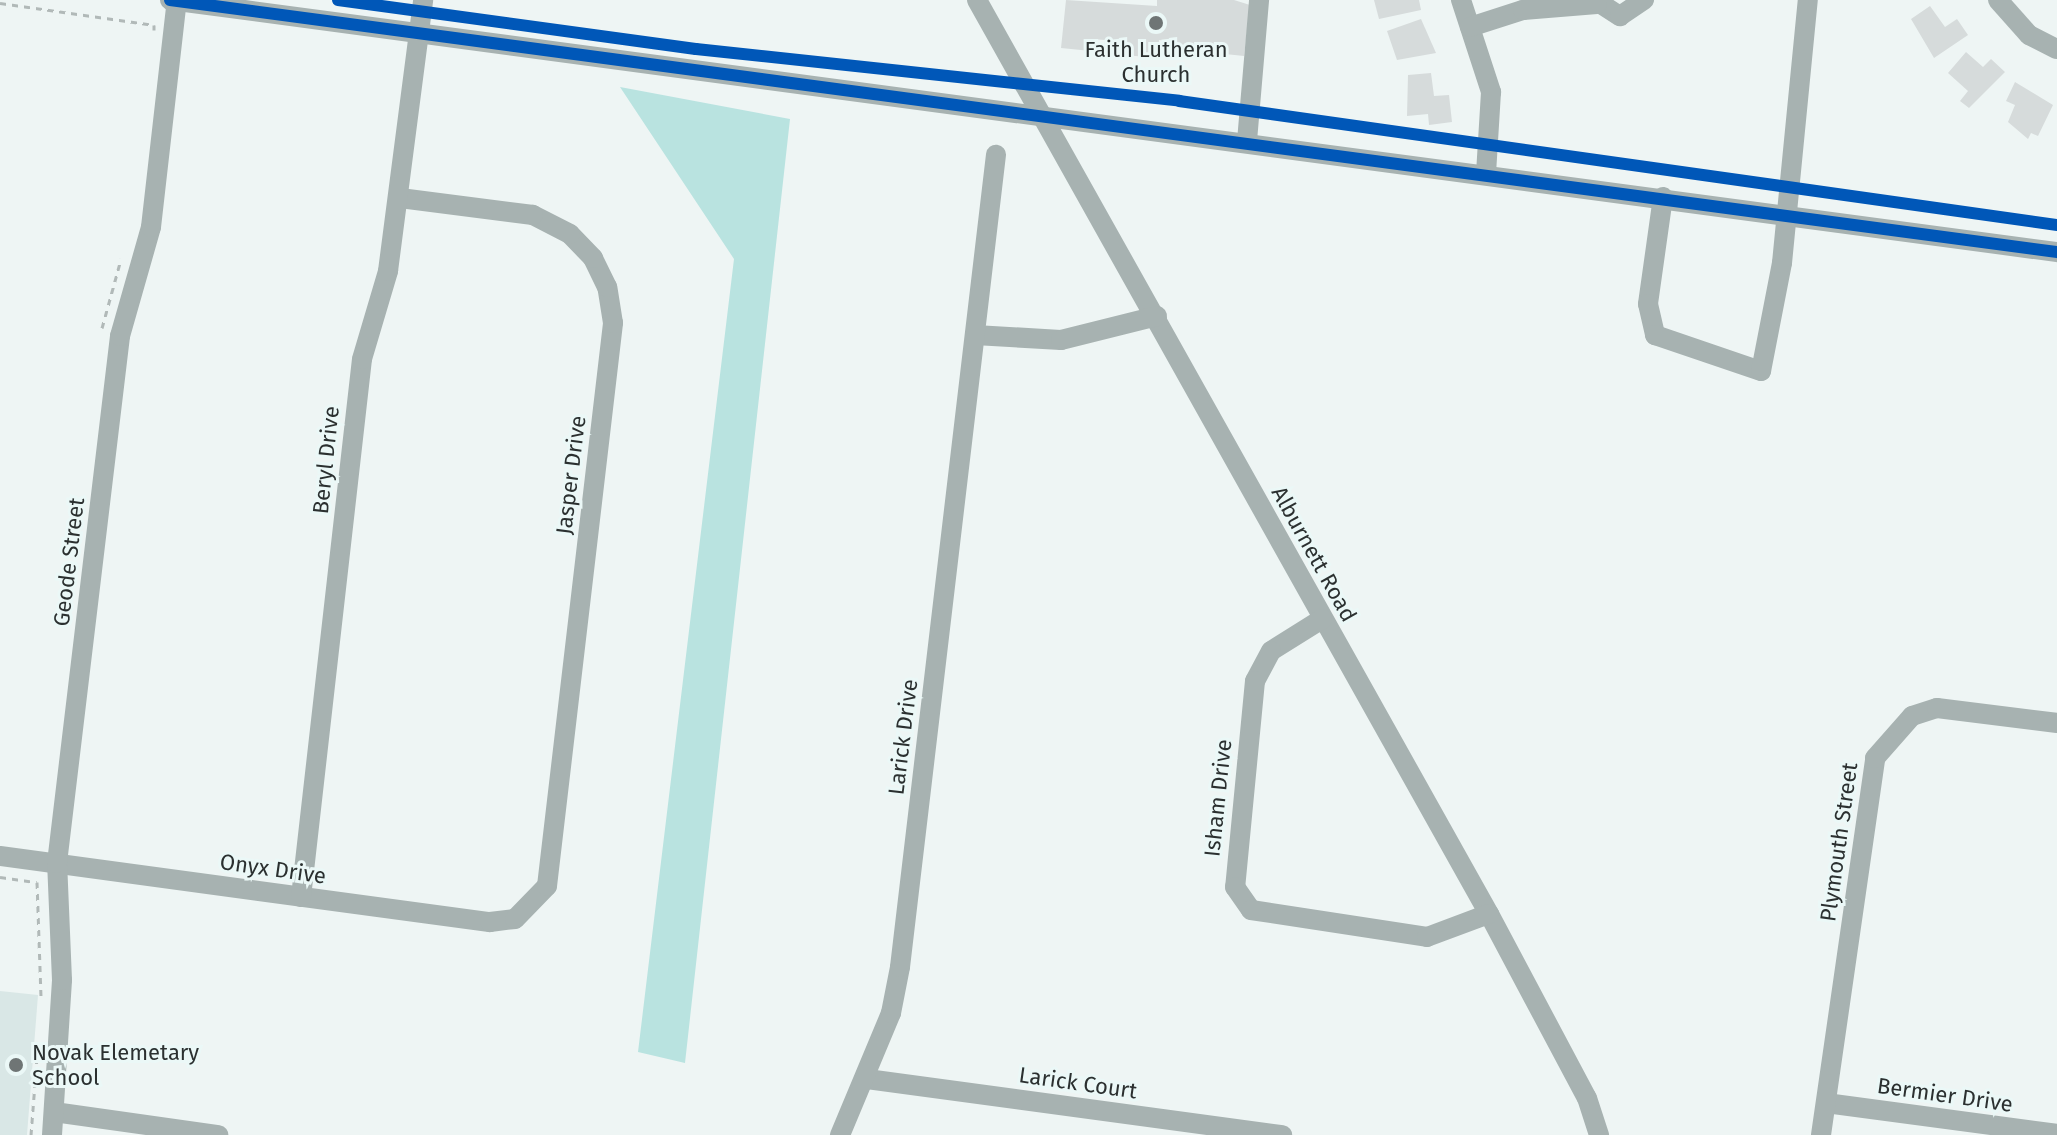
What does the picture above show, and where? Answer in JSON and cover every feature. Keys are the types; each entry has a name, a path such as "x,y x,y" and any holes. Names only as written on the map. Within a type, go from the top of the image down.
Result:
{"street":[{"path":"170,0 1042,113 2057,252"},
{"name":"Geode Street","path":"52,1135 62,980 57,863 120,336 151,227 176,0"},
{"name":"Beryl Drive","path":"301,897 362,359 388,271 400,198 423,0"},
{"name":"Alburnett Road","path":"977,0 1157,316 1322,619 1489,914 1587,1098 1599,1135"},
{"path":"1247,141 1259,0"},
{"path":"1461,0 1491,92 1486,174"},
{"path":"1470,27 1523,10 1596,2 1620,16 1644,0"},
{"path":"1663,197 1648,304 1655,335 1755,373 1764,366 1787,213 1808,0"},
{"path":"1998,0 2029,35 2057,49"},
{"name":"Larick Drive","path":"840,1135 867,1079 900,967 996,155"},
{"name":"Jasper Drive","path":"400,198 533,215 570,234 593,258 607,287 613,323 547,886 534,905"},
{"path":"975,335 1061,340 1157,316"},
{"name":"Isham Drive","path":"1322,619 1271,651 1255,681 1235,887 1251,910 1427,937 1489,914"},
{"name":"Plymouth Street","path":"1821,1135 1875,758 1912,716 1937,708 2057,723"},
{"name":"Onyx Drive","path":"0,856 490,922 515,919 534,905"},
{"name":"Larick Court","path":"867,1079 1282,1135"},
{"name":"Bermier Drive","path":"1826,1103 2057,1134"},
{"path":"54,1112 218,1135"}],"path":[{"path":"0,3 154,25 152,41"},
{"path":"100,344 125,247"},
{"path":"0,877 37,882 41,1002"},
{"path":"31,1135 39,1033"}],"shaded area":[{"path":"620,87 790,119 685,1063 638,1052 734,259"},
{"name":"Novak Elemetary School","path":"0,991 38,995 27,1135 0,1135"}],"building":[{"name":"Faith Lutheran Church","path":"1066,0 1157,6 1157,0 1234,0 1250,5 1244,56 1168,48 1168,41 1159,40 1157,58 1104,53 1105,40 1092,39 1091,51 1061,48"},
{"path":"1374,0 1419,0 1421,10 1379,19"},
{"path":"1930,6 1945,27 1957,19 1968,35 1934,58 1911,19"},
{"path":"1421,19 1436,53 1397,60 1387,31"},
{"path":"1966,52 1983,67 1991,59 2005,72 1969,108 1960,101 1968,91 1948,73"},
{"path":"1431,73 1434,96 1449,95 1452,122 1429,125 1428,114 1407,116 1408,75"},
{"path":"2015,82 2053,105 2038,136 2031,133 2028,139 2008,122 2015,105 2006,101"}],"cycle path":[{"path":"170,0 2057,252"},
{"path":"338,0 696,49 1179,101 2057,225"}],"place":[{"name":"Faith Lutheran Church","path":"1156,23"},
{"name":"Novak Elemetary School","path":"16,1065"}]}
